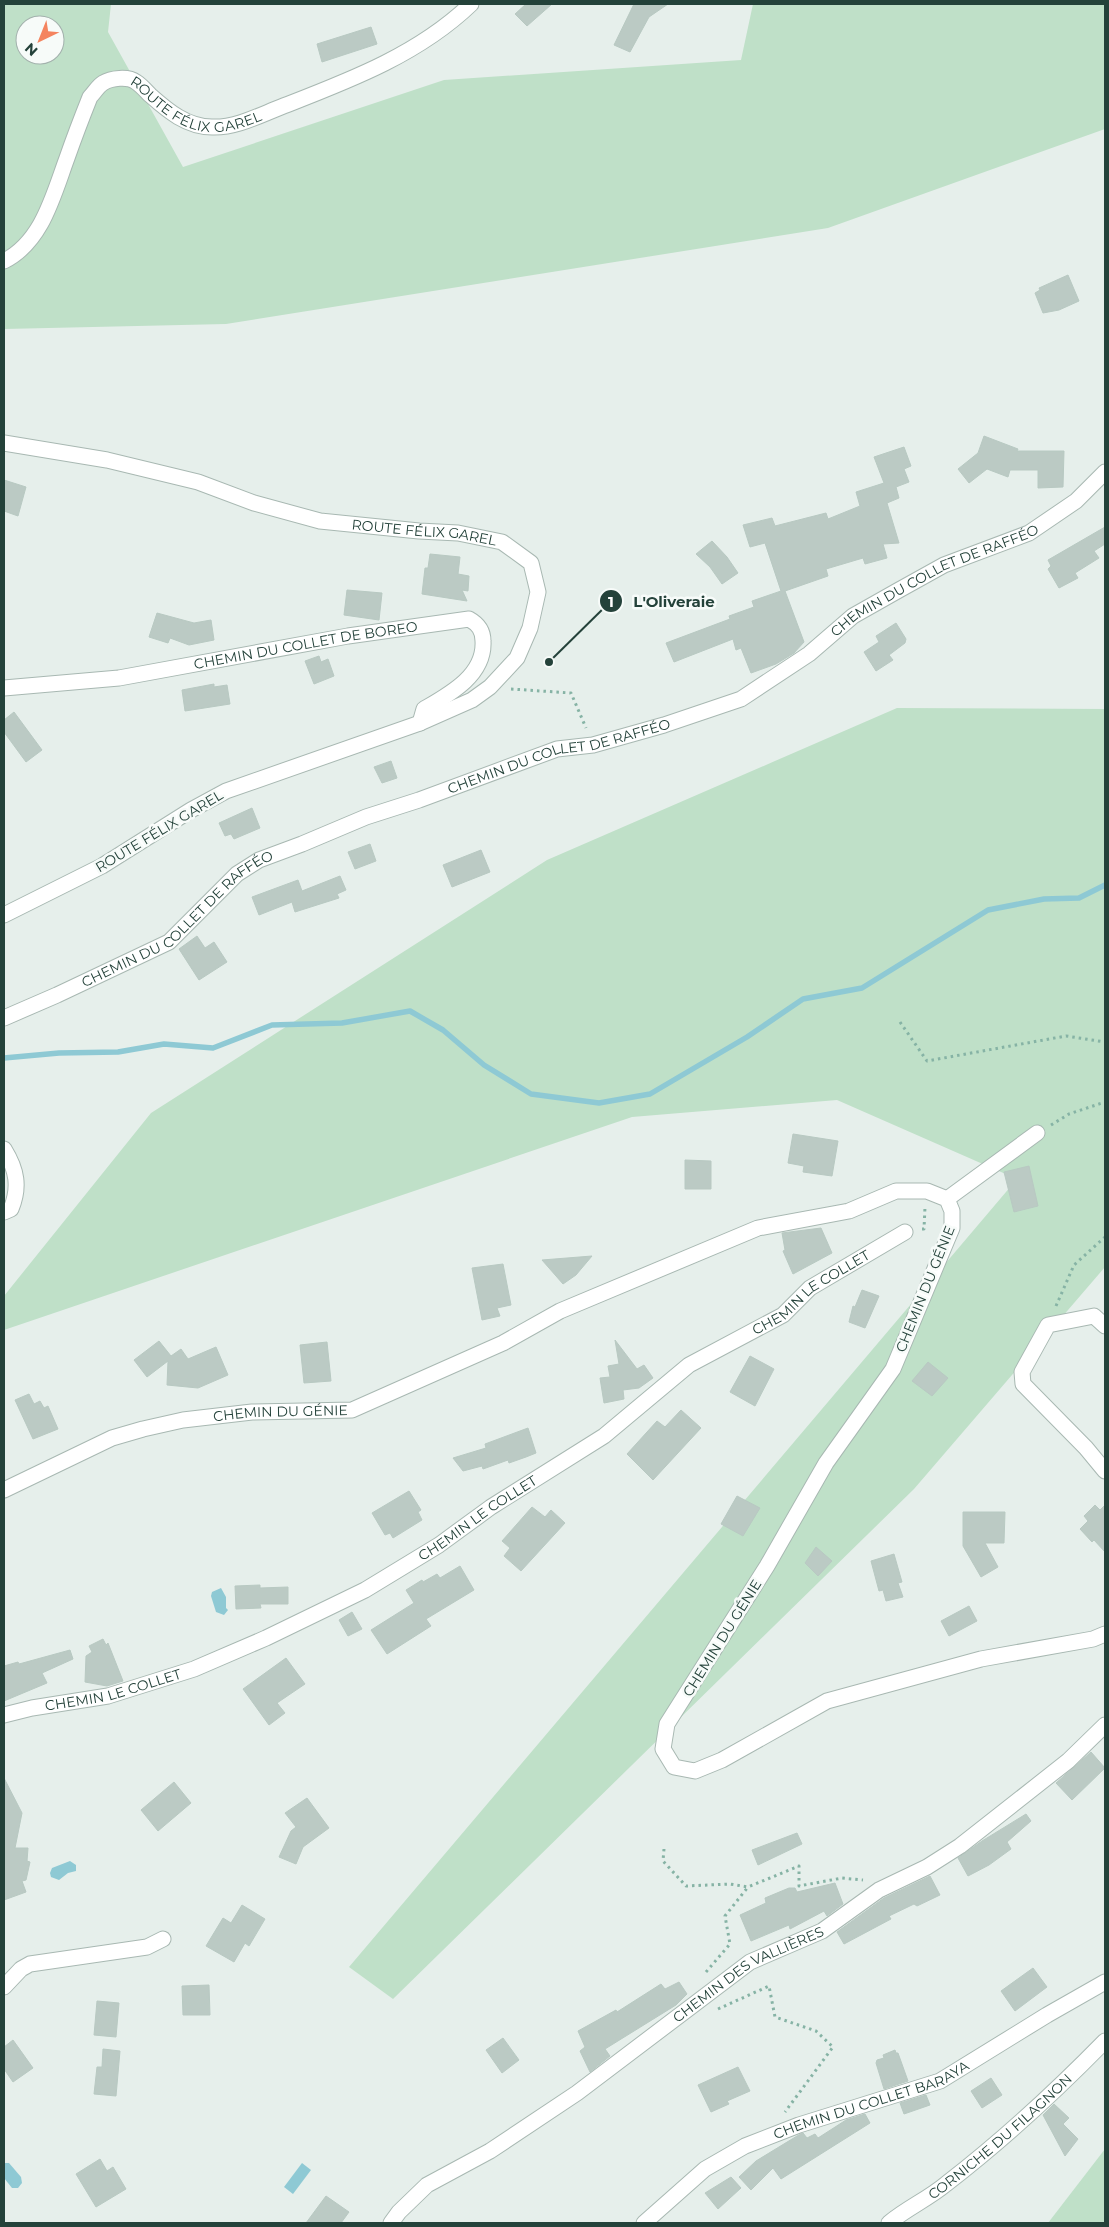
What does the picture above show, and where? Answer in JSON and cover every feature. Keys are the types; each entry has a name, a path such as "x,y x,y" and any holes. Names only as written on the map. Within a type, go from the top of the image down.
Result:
{"street":[{"name":"ROUTE FÉLIX GAREL","path":"4,261 16,255 29,242 43,220 90,97 103,83 117,78 135,81 165,108 182,120 206,127 233,124 311,95 401,55 459,15 471,4"},
{"name":"ROUTE FÉLIX GAREL","path":"4,443 107,460 198,482 254,503 320,521 458,533 502,542 531,563 538,592 530,628 517,658 490,687 472,700 420,723 226,791 191,810 102,866 4,915"},
{"name":"CHEMIN DU COLLET DE RAFFÉO","path":"4,1018 169,942 237,874 259,860 366,817 419,800 557,749 593,745 664,725 741,699 809,654 853,616 891,594 944,565 1029,533 1076,501 1105,472"},
{"name":"CHEMIN DU COLLET DE BOREO","path":"4,688 119,678 348,636 469,619 478,624 483,635 484,649 480,662 469,677 424,709 420,723"},
{"path":"947,1199 1037,1133"},
{"path":"4,1149 12,1163 17,1193 11,1209 4,1212"},
{"name":"CHEMIN DU GÉNIE","path":"4,1490 112,1438 143,1429 183,1420 252,1412 352,1410 503,1343 560,1311 758,1228 849,1211 896,1191 927,1191 947,1199 952,1211 952,1228 893,1369 826,1464 767,1566 667,1724 662,1749 674,1767 695,1771 722,1760 827,1701 981,1659 1093,1639 1105,1634"},
{"name":"CHEMIN LE COLLET","path":"4,1715 32,1708 108,1696 194,1669 266,1638 365,1590 440,1546 491,1507 604,1436 689,1365 783,1314 810,1288 905,1232"},
{"path":"1105,1326 1094,1316 1048,1325 1022,1372 1024,1384 1086,1448 1105,1471"},
{"name":"CHEMIN DES VALLIÈRES","path":"391,2223 399,2212 427,2186 490,2151 578,2093 750,1962 822,1931 879,1890 927,1866 960,1846 1068,1761 1105,1725"},
{"path":"4,1987 21,1969 30,1964 147,1947 163,1939"},
{"name":"CHEMIN DU COLLET BARAYA","path":"644,2223 705,2169 745,2146 799,2126 940,2081 1047,2015 1105,1982"},
{"name":"CORNICHE DU FILAGNON","path":"889,2223 937,2192 999,2142 1054,2093 1105,2040"}],"path":[{"path":"490,687 571,693 593,745"},
{"path":"900,1022 927,1061 1066,1036 1105,1042"},
{"path":"1069,1114 1105,1102"},
{"path":"905,1232 924,1228 924,1207 947,1199"},
{"path":"1048,1325 1074,1265 1105,1237"},
{"path":"664,1849 663,1860 686,1886 730,1884 748,1886 799,1866 799,1886 842,1878 872,1880 879,1890"},
{"path":"748,1886 725,1916 730,1944 701,1978 699,2001 715,2011 769,1986 776,2017 816,2031 833,2047 782,2116"}],"green space":[{"path":"4,4 111,4 108,32 183,167 444,80 741,60 753,4 1105,4 1105,129 828,228 226,324 4,329"},
{"path":"897,708 1105,709 1105,1267 914,1489 393,1999 349,1967 1017,1179 837,1100 632,1117 4,1330 4,1296 151,1113 547,860"},
{"path":"1105,2149 1105,2223 1048,2223"}],"water":[{"path":"221,1588 226,1597 226,1608 228,1610 224,1615 216,1612 211,1596 212,1592"},
{"path":"70,1861 76,1865 76,1871 68,1873 59,1880 51,1877 52,1868"},
{"path":"4,2163 9,2163 21,2177 22,2183 18,2188 12,2188 4,2178"},
{"path":"302,2163 311,2170 293,2194 284,2187"}],"building":[{"path":"526,4 552,4 527,26 515,14"},
{"path":"634,4 668,4 649,17 630,52 614,45"},
{"path":"371,27 377,44 322,62 317,44"},
{"path":"1068,275 1079,301 1059,310 1043,313 1035,293 1040,290 1039,288"},
{"path":"984,436 1018,449 1017,451 1064,451 1063,487 1038,488 1038,470 1010,470 1008,477 987,469 969,483 958,469 978,453"},
{"path":"904,447 911,466 904,469 909,482 896,487 899,498 887,503 899,543 883,544 887,558 865,564 863,558 826,569 828,576 785,591 804,642 794,653 776,664 751,673 741,648 736,650 733,639 674,662 666,643 730,619 729,616 754,607 752,601 781,591 765,543 750,547 743,525 772,518 775,526 826,513 828,519 860,506 856,492 884,483 874,457"},
{"path":"4,480 26,487 18,516 4,511"},
{"path":"1105,527 1105,544 1094,551 1099,558 1075,573 1078,578 1059,588 1048,569 1051,566 1048,560"},
{"path":"712,541 727,557 738,573 722,584 710,567 696,554"},
{"path":"430,554 460,557 458,574 469,576 468,591 462,590 467,601 422,594 425,568 428,568"},
{"path":"347,590 382,593 379,620 344,615"},
{"path":"157,613 194,623 211,620 214,640 189,645 170,638 168,643 149,637"},
{"path":"896,623 906,639 905,643 889,655 893,660 876,671 864,652 879,642 876,636"},
{"path":"319,656 321,662 328,659 334,676 314,684 305,661"},
{"path":"214,684 214,687 227,685 230,704 185,711 182,690"},
{"path":"14,712 42,750 26,762 4,732 4,720"},
{"path":"391,761 397,778 382,783 374,767"},
{"path":"252,808 260,828 234,839 231,834 225,836 219,823"},
{"path":"370,844 376,861 355,869 348,852"},
{"path":"481,850 490,872 452,887 443,865"},
{"path":"340,876 346,890 337,894 339,898 295,912 292,902 259,915 252,897 298,880 302,891"},
{"path":"197,936 205,948 214,942 227,962 199,980 179,949"},
{"path":"793,1134 838,1141 832,1176 803,1172 804,1166 788,1163"},
{"path":"685,1160 711,1161 711,1189 685,1189"},
{"path":"1029,1166 1038,1206 1014,1212 1004,1172"},
{"path":"821,1228 832,1253 793,1274 783,1251 785,1250 782,1233"},
{"path":"592,1256 576,1275 563,1284 542,1260"},
{"path":"503,1264 511,1305 497,1308 500,1316 482,1320 472,1268"},
{"path":"862,1290 879,1296 865,1328 849,1322 853,1306 855,1307"},
{"path":"615,1340 637,1369 644,1365 653,1378 639,1388 623,1390 624,1399 604,1403 600,1378 610,1377 608,1366 619,1364"},
{"path":"159,1341 171,1356 181,1349 188,1359 216,1347 228,1375 198,1388 167,1385 168,1361 147,1377 134,1360"},
{"path":"327,1342 331,1381 304,1383 300,1345"},
{"path":"750,1356 774,1369 755,1406 730,1392"},
{"path":"928,1362 948,1378 932,1396 912,1381"},
{"path":"29,1394 34,1404 40,1401 44,1408 48,1406 58,1429 33,1439 15,1400"},
{"path":"681,1410 701,1428 653,1480 627,1454 657,1421 665,1427"},
{"path":"528,1428 536,1453 509,1463 508,1460 483,1469 482,1466 463,1471 453,1458 486,1448 485,1444"},
{"path":"409,1491 421,1510 418,1512 422,1520 393,1538 390,1533 385,1535 372,1513"},
{"path":"737,1496 760,1508 743,1536 721,1524"},
{"path":"1095,1505 1100,1510 1105,1505 1105,1552 1080,1529 1088,1521 1084,1516"},
{"path":"532,1507 545,1517 551,1510 565,1523 521,1571 504,1556 510,1548 502,1541"},
{"path":"963,1512 1005,1512 1004,1543 985,1543 998,1567 981,1577 963,1546"},
{"path":"816,1547 832,1561 818,1576 805,1563"},
{"path":"894,1554 902,1582 898,1583 903,1597 886,1601 883,1590 879,1591 871,1561"},
{"path":"460,1566 474,1590 426,1619 431,1626 387,1654 371,1630 414,1603 406,1590 422,1580 423,1582 437,1574 440,1578"},
{"path":"260,1585 260,1588 288,1587 288,1604 260,1604 261,1608 236,1609 235,1586"},
{"path":"969,1606 977,1621 949,1636 941,1621"},
{"path":"352,1612 362,1629 348,1636 339,1620"},
{"path":"103,1639 106,1645 108,1643 123,1681 107,1686 85,1682 86,1656 92,1652 89,1646"},
{"path":"70,1650 73,1659 42,1673 47,1683 4,1701 4,1666 18,1662 19,1664"},
{"path":"286,1658 305,1684 277,1703 285,1713 269,1725 243,1689"},
{"path":"1091,1752 1105,1768 1072,1800 1056,1783"},
{"path":"4,1778 22,1813 15,1848 28,1848 27,1861 30,1862 26,1880 22,1881 26,1892 4,1900"},
{"path":"174,1782 191,1803 158,1831 141,1810"},
{"path":"307,1798 329,1828 303,1847 296,1864 279,1857 291,1831 296,1827 285,1813"},
{"path":"1026,1814 1031,1821 1007,1842 1011,1849 989,1865 968,1876 958,1858"},
{"path":"797,1833 802,1844 758,1865 752,1850"},
{"path":"930,1876 940,1895 917,1906 914,1904 889,1916 891,1919 844,1944 837,1932 884,1898"},
{"path":"835,1883 843,1904 827,1916 824,1911 790,1929 789,1925 751,1941 740,1915 766,1903 765,1898 789,1888 795,1888 797,1892"},
{"path":"242,1905 265,1919 249,1946 245,1943 234,1962 206,1946 223,1918 231,1923"},
{"path":"1033,1968 1047,1987 1015,2011 1001,1991"},
{"path":"679,1982 687,1994 676,2005 605,2049 610,2056 590,2072 580,2051 585,2047 578,2031 616,2010 617,2012 661,1984 665,1989"},
{"path":"209,1985 210,2015 183,2015 182,1986"},
{"path":"97,2001 119,2003 116,2037 94,2035"},
{"path":"503,2038 519,2060 502,2073 486,2050"},
{"path":"13,2040 33,2068 13,2082 4,2069 4,2047"},
{"path":"103,2049 120,2051 116,2096 94,2094 97,2067 102,2067"},
{"path":"895,2050 898,2053 908,2081 884,2089 876,2063 877,2060 884,2058 883,2055"},
{"path":"738,2067 750,2091 727,2101 729,2104 711,2112 698,2085"},
{"path":"991,2078 1002,2095 982,2108 971,2091"},
{"path":"926,2095 930,2105 904,2114 900,2103"},
{"path":"1054,2104 1069,2118 1063,2124 1078,2139 1065,2156 1043,2115"},
{"path":"865,2114 870,2123 781,2179 773,2168 751,2190 739,2177 756,2161 803,2133 807,2138 815,2134 818,2138 846,2120"},
{"path":"100,2159 107,2171 113,2167 126,2189 96,2207 76,2174"},
{"path":"731,2177 741,2188 718,2209 705,2193"},
{"path":"326,2196 349,2212 341,2223 306,2223"}],"waterway":[{"path":"4,1058 59,1053 118,1052 164,1044 213,1048 272,1025 342,1023 410,1011 443,1030 484,1065 531,1094 599,1103 650,1094 747,1037 803,999 862,988 988,910 1044,899 1079,898 1105,885"}],"place":[{"name":"L'Oliveraie","path":"549,662"}]}
